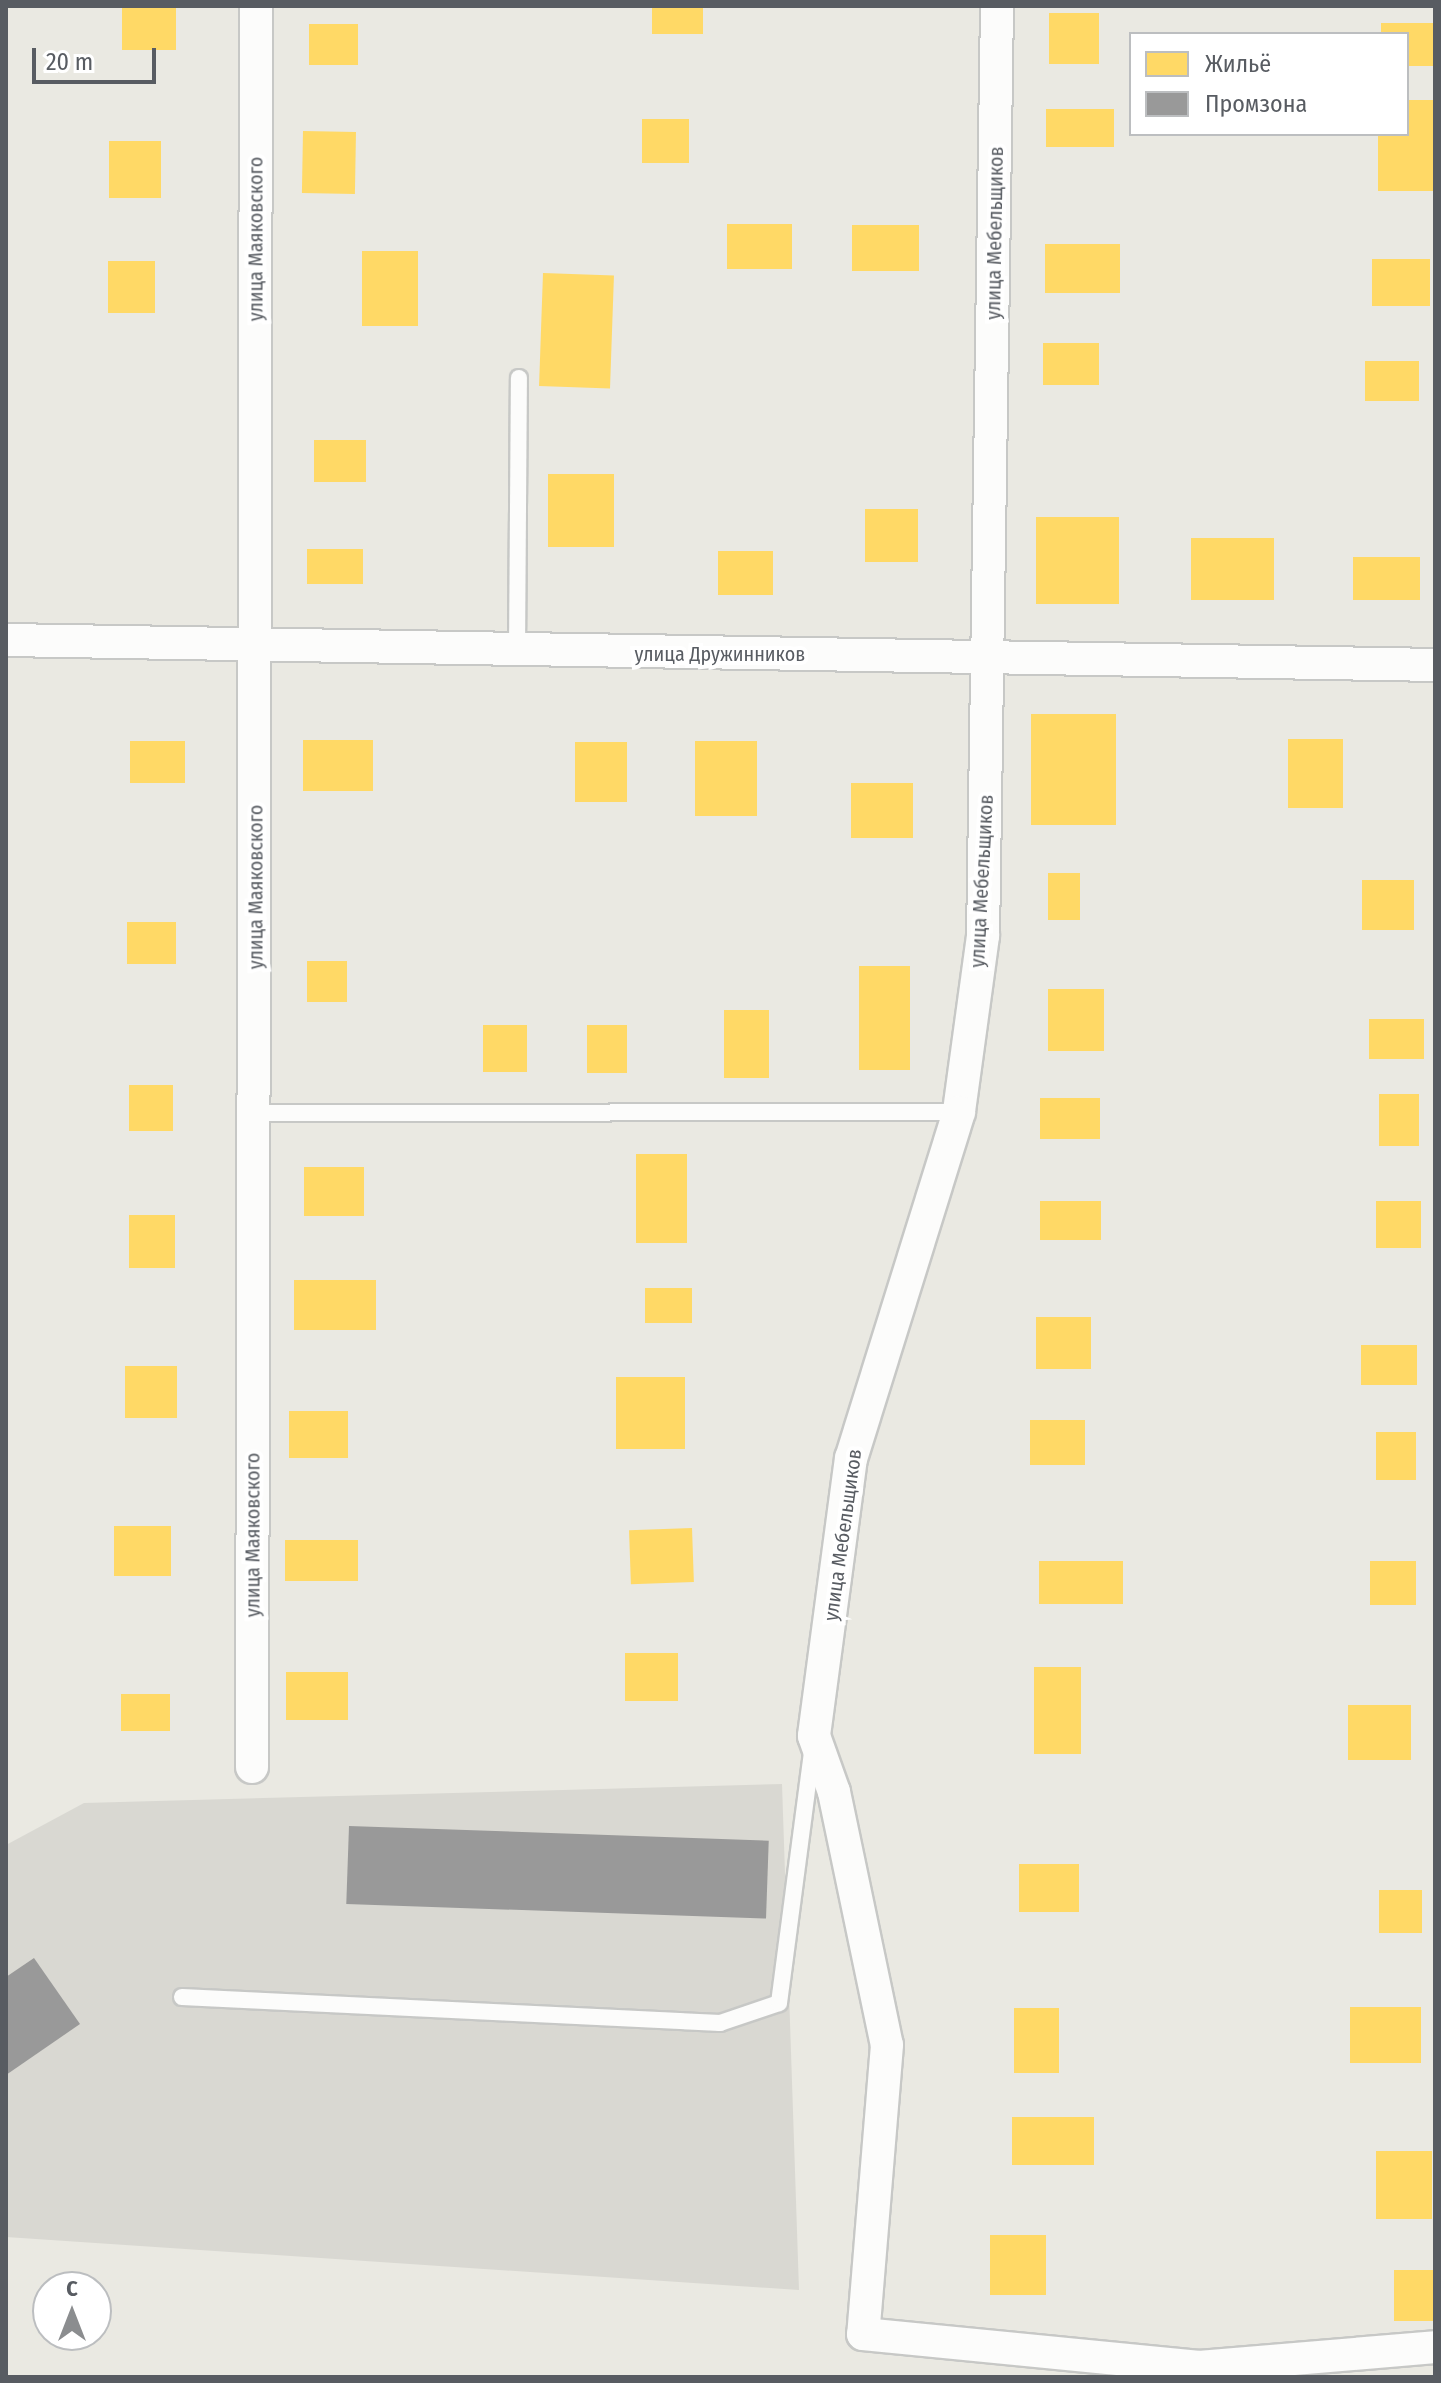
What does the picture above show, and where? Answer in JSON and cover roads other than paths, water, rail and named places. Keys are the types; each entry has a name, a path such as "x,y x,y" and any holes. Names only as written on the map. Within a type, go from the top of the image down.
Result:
{"street":[{"name":"улица Маяковского","path":"252,1767 257,644 256,6"},
{"name":"улица Мебельщиков","path":"814,1736 851,1458 959,1112 983,936 990,655 997,6"},
{"name":"улица Дружинников","path":"6,640 257,644 517,654 990,655 1435,665"},
{"path":"814,1736 834,1792 887,2045 863,2334 1199,2367 1435,2347"}],"lane":[{"path":"517,654 519,378"},
{"path":"255,1113 959,1112"},
{"path":"182,1997 720,2023 779,2003 814,1736"}]}
